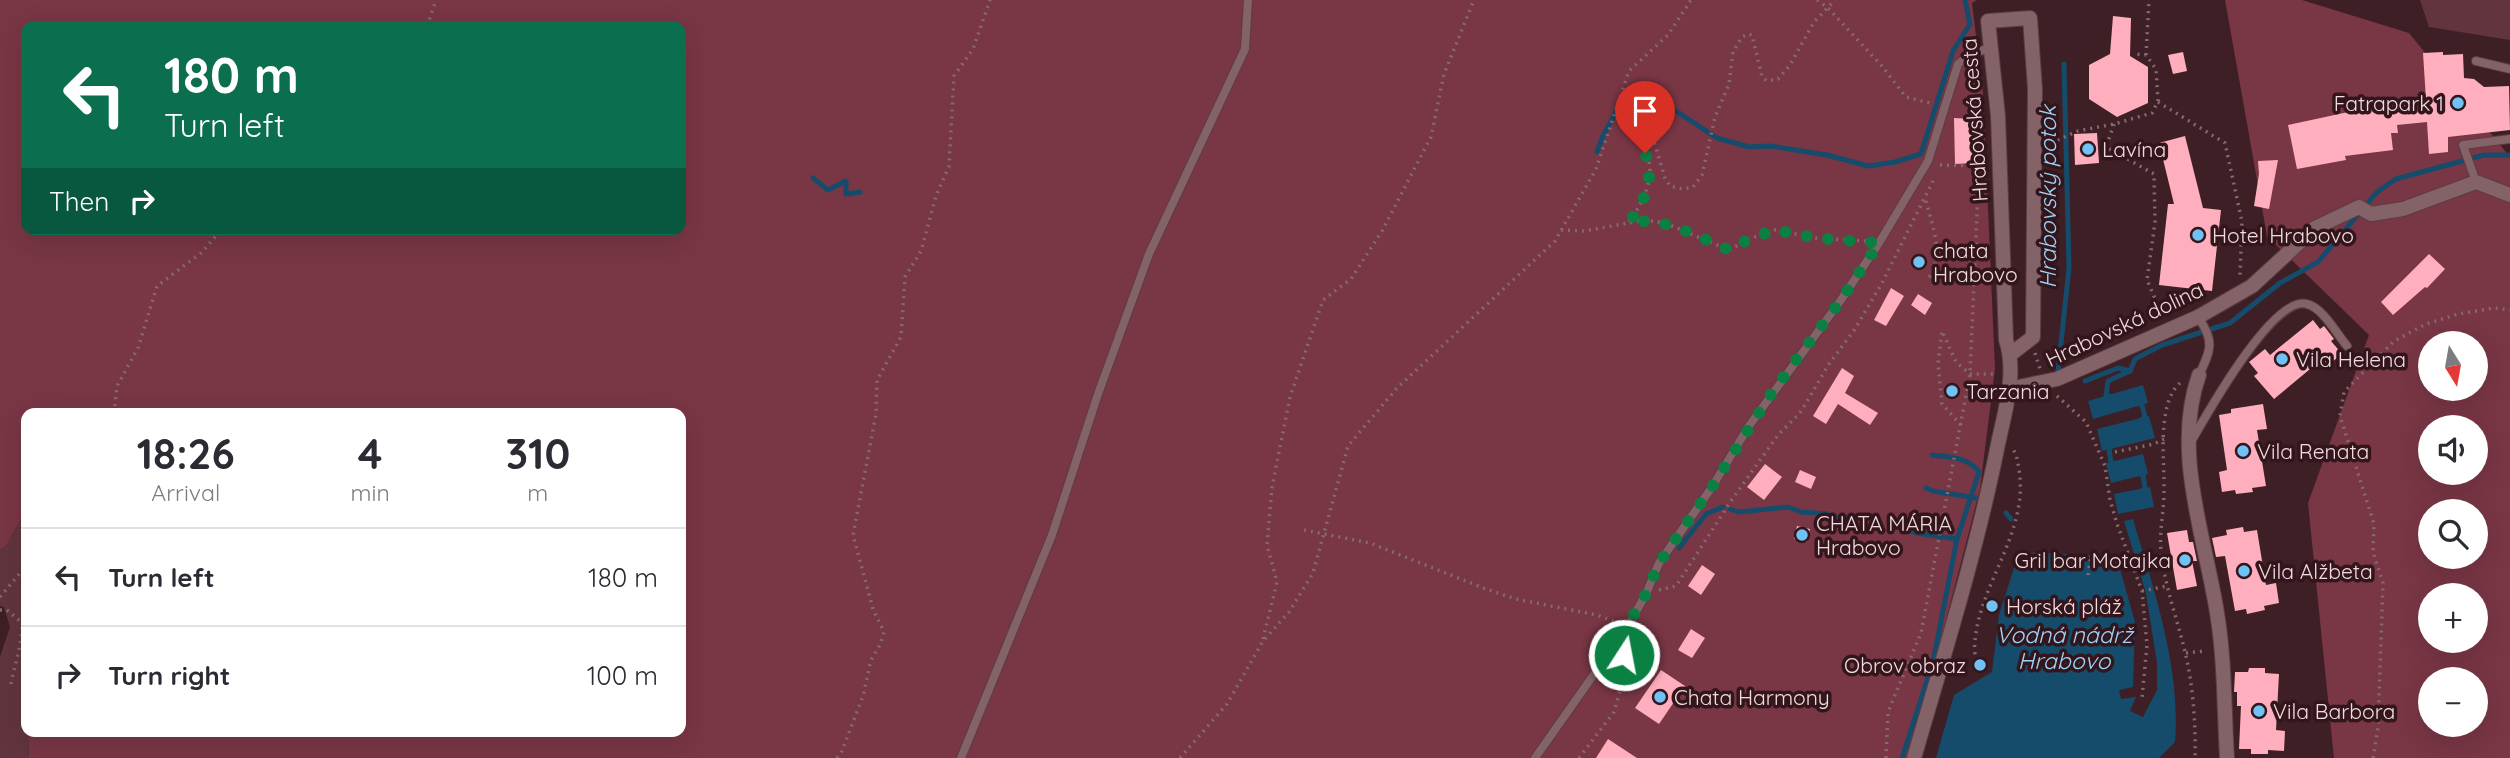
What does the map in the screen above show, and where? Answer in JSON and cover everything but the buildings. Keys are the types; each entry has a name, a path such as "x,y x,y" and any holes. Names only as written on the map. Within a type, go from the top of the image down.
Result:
{"street":[{"name":"Hrabovská cesta","path":"1914,758 1990,488 2009,389 2011,354 2006,340 1998,116 1988,21 2030,18 2035,89 2033,337"},
{"path":"2476,182 2510,195"},
{"name":"Hrabovská dolina","path":"2009,389 2051,381 2167,328 2201,321 2239,292 2252,286 2315,228 2365,211 2403,209 2476,182"},
{"path":"2011,354 2033,337"},
{"path":"2199,375 2189,417 2191,482 2217,613 2227,758"}],"lane":[{"path":"961,758 1052,535 1098,394 1149,254 1245,49 1248,0"},
{"path":"1535,758 1626,628 1646,594 1659,563 1725,467 1749,426 1879,243 1928,161 1958,64 1973,51 1990,48"},
{"path":"2476,61 2510,69"},
{"path":"2476,182 2463,145 2510,139"},
{"path":"2190,442 2224,383 2251,346 2289,306 2303,302 2315,307 2347,346"},
{"path":"2199,375 2211,342 2201,321"}],"path":[{"path":"429,21 436,0"},
{"path":"837,758 863,696 871,660 884,632 873,609 853,535 876,414 877,380 901,337 905,277 921,251 936,196 949,166 954,76 973,49 990,0"},
{"path":"1262,641 1277,582 1267,545 1272,487 1290,397 1323,300 1351,279 1382,231 1431,137 1444,74 1474,0"},
{"path":"1180,758 1227,704 1262,641 1289,612 1313,573 1348,446 1397,388 1555,241 1596,169 1629,72 1668,35 1691,0"},
{"path":"1817,0 1828,8 1881,65 1906,97 1943,107"},
{"path":"1629,222 1639,209 1650,174 1650,162 1642,146 1643,140 1649,136 1653,138 1670,186 1682,189 1693,187 1702,175 1716,117 1729,85 1736,44 1742,37 1752,35 1762,77 1767,81 1778,79 1790,65 1814,22 1835,0"},
{"path":"2057,141 2078,131 2152,113 2158,101 2157,69 2146,55 2149,0"},
{"path":"2135,54 2146,55"},
{"path":"2158,101 2225,143 2242,222 2239,292"},
{"path":"2114,124 2106,147 2154,174 2155,222 2147,280 2167,328"},
{"path":"1646,594 1676,586 1778,435 1800,413 1882,284 1901,242 1926,199 1940,165 1937,127"},
{"path":"1928,161 1940,165 1979,167 1999,164"},
{"path":"1886,758 1888,712 1921,633 1970,374 1979,167"},
{"path":"1926,199 1937,249 1937,267 1928,279"},
{"path":"1561,230 1584,231 1645,220 1665,223 1729,250 1749,239 1775,230 1816,238 1879,243"},
{"path":"115,408 117,386 138,348 157,286 201,253 217,235"},
{"path":"2373,758 2378,728 2383,583 2373,552 2374,524 2340,416 2344,392 2394,341 2426,324 2458,314 2494,308 2510,310"},
{"path":"1961,425 1942,404 1938,363 1942,331 1956,362 1970,374 2010,374"},
{"path":"2033,337 2035,353 2051,381 2086,422 2105,466 2117,524 2142,592 2147,645 2141,698"},
{"path":"2195,758 2189,670 2173,614 2161,550 2164,439 2168,400 2174,388 2185,379 2199,375"},
{"path":"1976,662 1975,640 1987,596 2008,546 2020,505 2021,484 2016,454 2001,430"},
{"path":"2115,452 2154,444 2164,439"},
{"path":"2098,451 2104,453"},
{"path":"1304,530 1370,543 1453,578 1516,599 1597,615 1626,628 1623,680 1614,712 1579,758"},
{"path":"2088,575 2091,555"},
{"path":"0,597 21,572"},
{"path":"2142,592 2167,586"},
{"path":"0,610 7,610 21,622"},
{"path":"2186,653 2221,649"},
{"path":"11,684 16,659 21,650"}],"shaded area":[{"path":"0,0 1977,0 1972,3 1983,93 1995,369 1980,489 1930,682 1906,758 29,758 28,737 686,737 686,408 21,408 21,520 6,546 0,550"},
{"path":"2225,0 2302,0 2409,33 2510,157 2510,758 2334,758 2308,503 2369,335 2267,236"},
{"path":"2420,0 2510,0 2510,40 2429,27"},
{"path":"21,520 21,737 28,737 29,758 0,758 0,657 10,627 4,607 0,606 0,550 6,546"}],"water":[{"path":"2143,385 2148,403 2093,419 2088,401"},
{"path":"2149,416 2155,438 2102,451 2097,429"},
{"path":"2143,454 2148,474 2111,483 2106,463"},
{"path":"2150,487 2154,507 2118,514 2114,494"},
{"name":"Vodná nádrž Hrabovo","path":"2133,519 2170,657 2176,714 2175,742 2159,758 1936,758 1954,695 1992,672 1999,615 2019,552 2091,555 2118,562 2135,622 2133,687 2119,690 2121,699 2136,697 2130,711 2143,717 2157,690 2157,663 2146,593 2124,521"}],"waterway":[{"path":"1597,152 1616,112 1644,103 1673,109 1717,138 1749,147 1770,146 1827,155 1868,166 1921,154 1953,51 1970,24 1965,0"},
{"path":"1977,62 1981,86"},
{"name":"Hrabovský potok","path":"2058,371 2069,268 2064,64"},
{"path":"2130,371 2135,359 2162,345 2230,323 2280,283 2318,262 2377,192 2396,179 2484,155 2510,155"},
{"path":"813,178 828,190 846,181 846,194 860,192"},
{"name":"Hrabovský potok","path":"2085,381 2118,368 2130,371 2108,381 2106,396 2113,397"},
{"name":"Hrabovský potok","path":"2136,403 2142,405 2145,417 2140,421"},
{"name":"Hrabovský potok","path":"2114,444 2109,449 2111,462 2116,464"},
{"path":"1902,758 1933,662 1957,539 1979,472 1964,461 1932,455"},
{"name":"Hrabovský potok","path":"2137,473 2143,475 2145,488 2141,493"},
{"path":"1926,488 1976,498"},
{"path":"1679,548 1706,514 1723,507"},
{"path":"1730,509 1739,512 1788,507 1801,512 1828,514 1830,520 1835,516 1838,523 1841,517 1843,522 1848,517"},
{"path":"2006,513 2011,519"},
{"path":"1891,524 1916,533 1957,539"}],"place":[{"name":"Fatrapark 1","path":"2458,103"},
{"name":"Lavína","path":"2088,149"},
{"name":"Hotel Hrabovo","path":"2198,235"},
{"name":"chata Hrabovo","path":"1919,262"},
{"name":"Vila Helena","path":"2282,359"},
{"name":"Tarzania","path":"1952,391"},
{"name":"Vila Renata","path":"2243,451"},
{"name":"CHATA MÁRIA Hrabovo","path":"1802,535"},
{"name":"Gril bar Motajka","path":"2185,560"},
{"name":"Vila Alžbeta","path":"2244,571"},
{"name":"Horská pláž","path":"1992,606"},
{"name":"Obrov obraz","path":"1980,665"},
{"name":"Chata Harmony","path":"1660,697"},
{"name":"Vila Barbora","path":"2259,711"}],"route":[{"path":"1624,655 1625,630 1646,594 1659,563 1712,487 1773,391 1841,300 1879,243 1816,238 1775,230 1749,239 1729,250 1665,223 1645,220 1629,222 1643,202 1650,174 1650,162 1645,153"}]}
